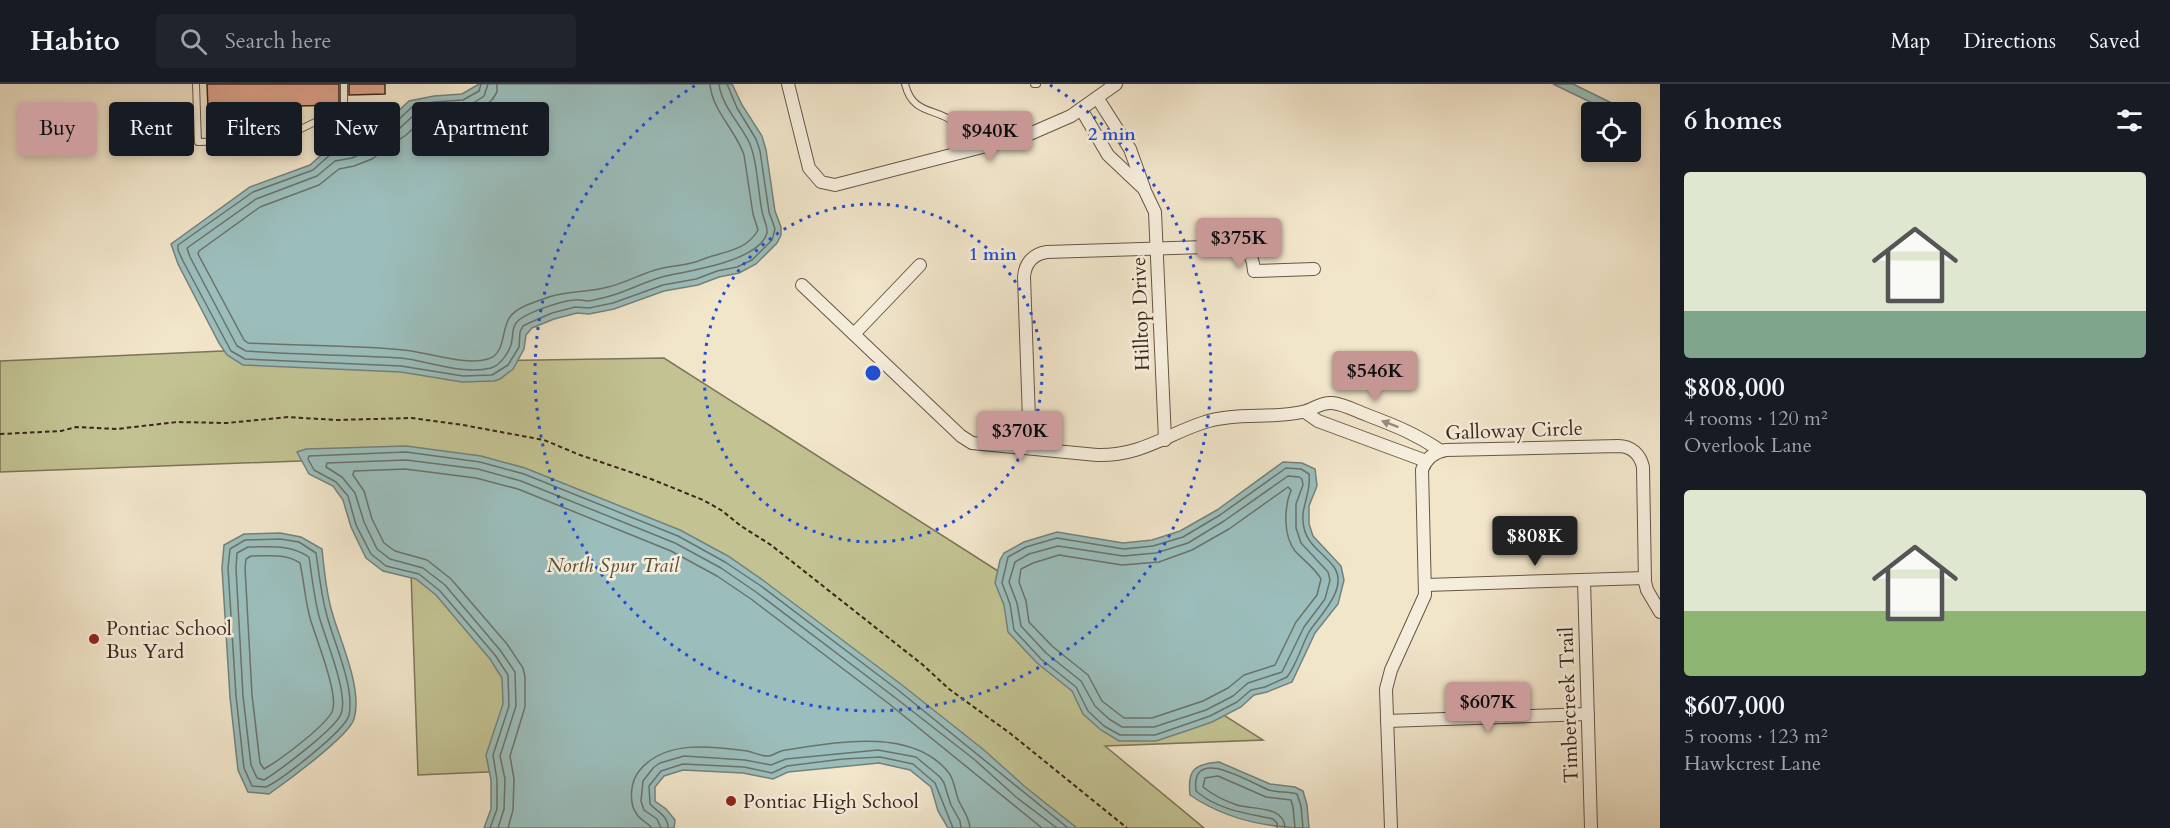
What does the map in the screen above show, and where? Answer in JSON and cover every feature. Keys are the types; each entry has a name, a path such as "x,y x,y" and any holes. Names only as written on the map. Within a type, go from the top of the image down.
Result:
{"street":[{"path":"788,84 809,168 821,182 838,185 1035,133 1098,99 1116,84"},
{"name":"Hilltop Drive","path":"1098,99 1130,149 1155,212 1165,440"},
{"name":"Hilltop Drive","path":"1081,109 1108,155 1144,189"},
{"path":"1030,448 1024,277 1028,264 1034,257 1042,253 1236,246 1248,252 1252,257 1254,271 1314,269"},
{"path":"854,334 920,265"},
{"path":"802,285 965,439 976,444 1112,455 1135,452 1214,420 1305,412 1319,404 1337,404 1416,434 1441,451"},
{"path":"1305,412 1318,421 1426,461"},
{"name":"Galloway Circle","path":"1391,828 1386,696 1389,676 1423,604 1426,585 1422,475 1426,461 1433,454 1441,451 1618,446 1631,449 1640,458 1642,467 1647,591 1660,612"},
{"path":"1426,585 1645,578"},
{"name":"Timbercreek Trail","path":"1584,580 1591,828"},
{"path":"1387,721 1588,714"}],"lane":[{"path":"196,84 198,142 278,140 344,108 344,84"},
{"path":"905,84 909,97 916,105 955,123 965,153"}],"path":[{"path":"0,434 61,431 76,427 117,429 177,422 228,423 288,417 336,420 412,418 493,429 544,440 651,479 703,500 721,510 741,526 771,544 949,689 1011,734 1127,828"}],"green space":[{"name":"North Spur Trail","path":"402,343 404,362 664,358 1263,740 1105,746 1204,828 1047,828 954,752 418,775 407,457 0,472 0,361"}],"water":[{"path":"479,84 732,84 742,105 762,136 781,235 777,243 756,264 739,273 698,285 664,291 614,309 589,314 577,313 554,319 532,328 526,335 524,349 513,369 494,381 462,382 401,372 243,365 227,355 178,264 171,244 250,187 310,165 320,156 400,156 400,109 409,101 462,94"},
{"path":"1553,84 1573,84 1610,102 1590,102"},
{"path":"406,446 481,456 525,468 680,530 728,556 902,685 1077,828 948,828 938,811 931,787 910,770 879,763 788,772 773,779 743,773 683,770 664,776 655,787 655,801 675,820 674,828 484,828 491,809 491,780 486,755 503,704 502,678 490,659 436,595 416,579 383,571 366,558 351,527 343,500 333,486 309,474 297,452 306,449"},
{"path":"1283,462 1302,463 1315,469 1317,486 1309,506 1309,524 1313,536 1341,566 1344,580 1338,604 1315,633 1292,682 1254,695 1241,707 1212,722 1156,741 1119,741 1101,730 1083,714 1072,691 1037,663 1008,632 1004,605 995,583 1000,560 1004,553 1024,542 1057,532 1123,543 1152,540 1180,531 1217,510"},
{"path":"280,533 301,537 322,549 328,597 353,680 356,707 350,727 341,736 269,794 248,792 238,770 230,697 222,568 224,545 244,534"},
{"path":"1219,762 1270,784 1295,787 1303,791 1309,828 1262,824 1232,816 1190,795 1190,779 1194,770 1204,764"}],"building":[{"path":"207,84 339,84 339,102 314,102 314,106 302,106 302,102 208,102"},
{"path":"349,84 385,84 385,94 349,95"}],"place":[{"name":"Pontiac School Bus Yard","path":"94,639"},
{"name":"Pontiac High School","path":"731,801"}]}
